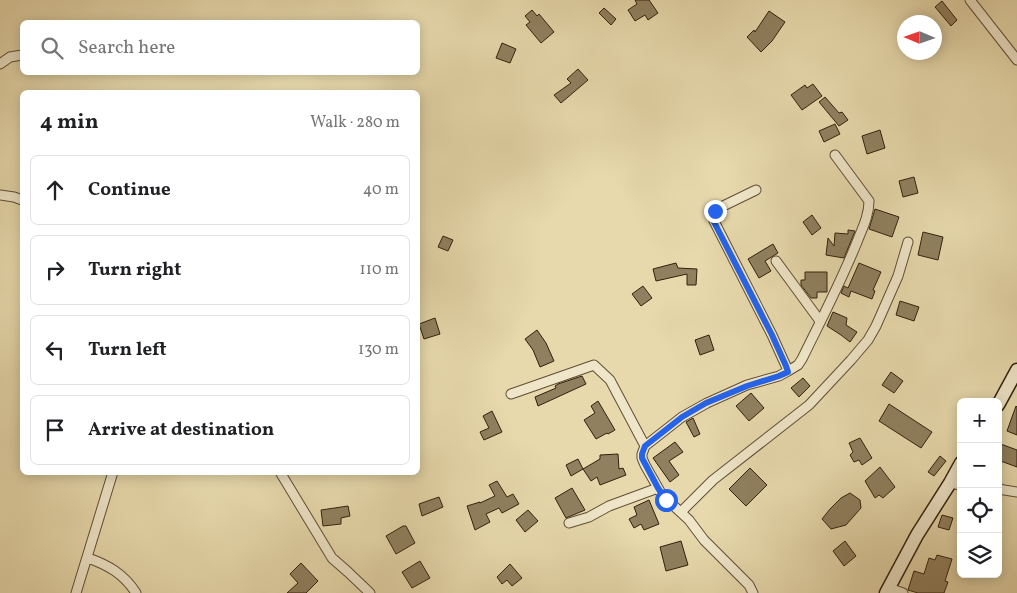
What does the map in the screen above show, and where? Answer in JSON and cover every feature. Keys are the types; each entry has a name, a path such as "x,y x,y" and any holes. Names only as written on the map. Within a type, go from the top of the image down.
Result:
{"street":[{"path":"970,0 1017,60"},
{"path":"0,64 10,57 20,55"},
{"path":"754,593 749,585 704,540 689,520 666,500 642,458 642,454 645,446 682,417 706,403 788,372 798,365 802,359 849,262 867,218 869,207 869,202 865,195 836,155"},
{"path":"756,190 718,208 713,216 714,222 772,335 788,372"},
{"path":"0,195 14,196 20,199"},
{"path":"681,512 713,480 809,406 857,354 868,340 879,320 898,276 908,242"},
{"path":"776,261 820,321"},
{"path":"511,394 594,365 610,380 645,446"},
{"path":"1002,398 1017,370"},
{"path":"76,593 112,475"},
{"path":"282,475 332,558 370,593"},
{"path":"903,593 888,591 917,535 955,484"},
{"path":"569,523 589,517 609,506 658,488"},
{"path":"1002,490 1017,492"},
{"path":"88,558 105,564 118,573 136,593"}],"building":[{"path":"635,0 649,0 658,13 648,20 645,15 635,21 628,10 637,4"},
{"path":"942,1 957,20 951,26 935,7"},
{"path":"604,8 616,19 611,25 599,13"},
{"path":"532,10 537,16 539,14 554,32 541,43 526,25 530,22 525,16"},
{"path":"769,11 785,22 772,41 761,52 747,37 754,30 755,32"},
{"path":"502,43 516,49 510,63 496,58"},
{"path":"578,69 588,80 561,103 554,95 571,83 567,79"},
{"path":"813,84 822,96 802,110 791,95 805,85 807,88"},
{"path":"825,97 848,120 839,126 819,102"},
{"path":"835,124 840,134 824,142 819,131"},
{"path":"880,130 885,148 867,154 862,136"},
{"path":"914,177 918,193 903,197 899,181"},
{"path":"875,209 899,217 892,237 869,229"},
{"path":"812,215 821,228 812,235 803,222"},
{"path":"848,230 855,231 844,258 826,255 828,238 834,246 835,233 848,234"},
{"path":"923,232 943,237 938,260 918,255"},
{"path":"443,236 453,240 448,251 438,247"},
{"path":"773,244 778,253 765,261 771,271 759,278 748,259"},
{"path":"676,263 678,268 697,269 696,285 687,285 687,274 656,281 653,269"},
{"path":"859,263 881,272 873,290 875,291 872,299 851,291 849,297 841,293 844,286 848,288"},
{"path":"805,272 827,272 827,292 817,292 817,298 811,298 801,285 801,280 805,280"},
{"path":"643,286 652,298 641,306 632,294"},
{"path":"900,301 919,307 914,321 896,315"},
{"path":"833,312 847,318 846,325 857,332 850,342 827,326"},
{"path":"435,318 440,334 424,339 420,324"},
{"path":"537,330 546,343 554,361 540,367 533,350 525,339"},
{"path":"709,335 714,350 700,355 695,340"},
{"path":"891,372 903,381 894,393 882,385"},
{"path":"582,376 586,384 538,406 535,397 556,388 555,386 558,384"},
{"path":"803,378 810,386 799,397 791,388"},
{"path":"751,393 764,408 749,421 736,406"},
{"path":"598,401 615,430 596,439 584,420 595,413 591,406"},
{"path":"889,404 932,432 921,448 879,421"},
{"path":"1017,407 1017,435 1007,431"},
{"path":"492,411 502,432 484,440 480,432 489,428 483,416"},
{"path":"693,418 700,434 694,437 686,422"},
{"path":"860,438 872,458 862,465 859,460 854,462 850,455 853,452 849,443"},
{"path":"675,442 683,452 669,461 679,475 670,482 653,458"},
{"path":"1002,444 1017,450 1017,467 1002,461"},
{"path":"618,454 619,469 623,468 626,475 600,485 597,477 591,481 583,469 600,459 600,455"},
{"path":"940,456 946,461 934,476 928,472"},
{"path":"578,459 583,469 571,476 566,465"},
{"path":"880,467 895,487 883,498 879,495 875,498 865,481"},
{"path":"750,468 767,485 746,506 729,489"},
{"path":"497,481 507,497 513,494 519,504 502,513 499,508 486,514 490,522 475,530 467,506 480,503 495,496 489,485"},
{"path":"572,488 585,510 566,518 555,498"},
{"path":"850,493 860,500 861,508 846,525 831,529 822,519 841,498"},
{"path":"439,497 443,507 422,516 419,504"},
{"path":"649,500 659,524 644,530 641,524 634,528 629,519 637,515 634,507"},
{"path":"348,506 350,516 341,518 341,524 323,526 321,510"},
{"path":"528,510 538,521 525,532 516,520"},
{"path":"942,515 953,518 949,530 938,527"},
{"path":"406,526 415,543 396,554 386,536"},
{"path":"681,541 688,565 666,571 660,547"},
{"path":"845,541 856,556 844,566 833,551"},
{"path":"937,555 952,559 945,581 948,582 944,593 918,593 908,590 914,571 924,574 929,558 935,560"},
{"path":"420,561 430,578 412,588 402,572"},
{"path":"301,563 318,581 306,593 287,593 298,583 290,574"},
{"path":"510,564 522,578 512,586 507,580 502,584 497,577"}],"route":[{"path":"666,500 642,458 645,446 682,417 706,403 788,372 772,335 714,222 713,216 715,211"}]}
